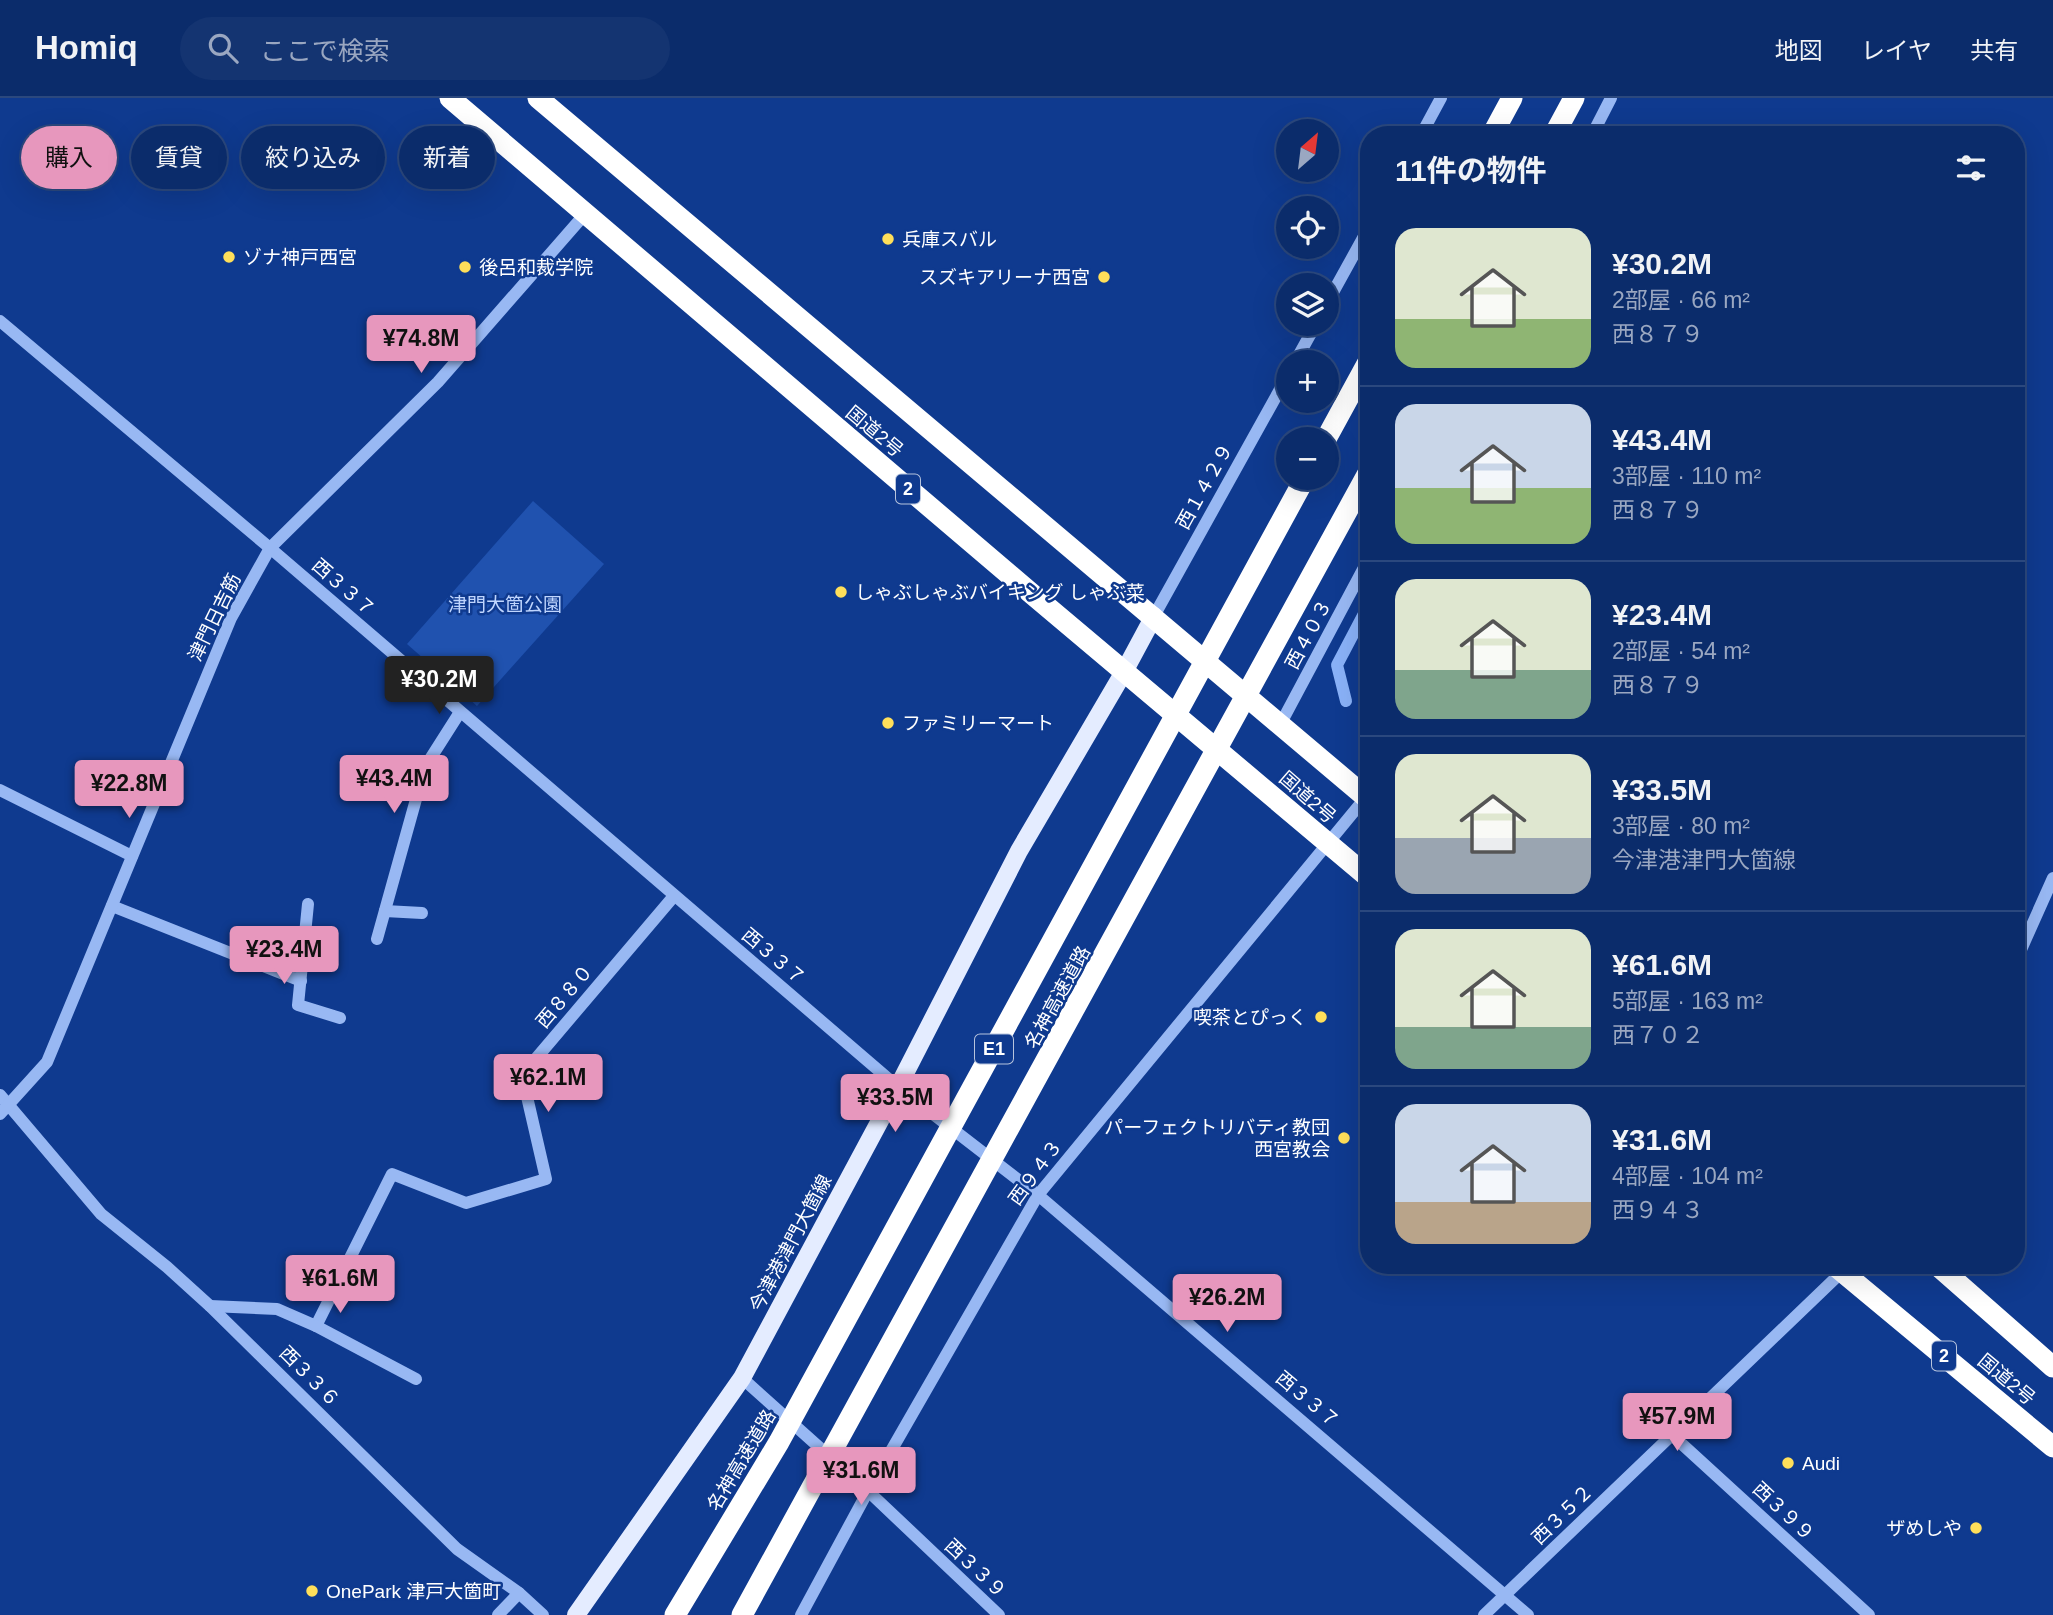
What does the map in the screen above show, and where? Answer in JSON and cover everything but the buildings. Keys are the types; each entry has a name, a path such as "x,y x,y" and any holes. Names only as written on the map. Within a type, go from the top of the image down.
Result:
{"highway":[{"name":"国道2号","path":"450,98 1360,871"},
{"name":"国道2号","path":"538,98 1360,792"},
{"path":"1497,126 1513,98"},
{"path":"1559,126 1574,98"},
{"path":"1333,427 1360,377"},
{"name":"名神高速道路","path":"742,1615 1360,489"},
{"name":"名神高速道路","path":"675,1615 786,1430 1298,490"},
{"name":"国道2号","path":"1849,1274 2053,1447"},
{"name":"国道2号","path":"1947,1274 2053,1367"}],"main road":[{"name":"今津港津門大箇線","path":"576,1615 742,1378 898,1087 1020,850 1154,616"}],"street":[{"path":"1426,126 1441,98"},
{"path":"1597,126 1611,98"},
{"name":"津門日吉筋","path":"3,1105 47,1062 232,618 270,548 438,382 585,214"},
{"path":"1339,281 1360,243"},
{"name":"西３３７","path":"0,321 270,548 898,1087 1038,1195 1528,1615"},
{"name":"西１４２９","path":"1154,616 1276,396"},
{"name":"西４０３","path":"1280,725 1360,575"},
{"path":"377,939 425,767 460,712"},
{"path":"0,790 132,856"},
{"name":"西９４３","path":"801,1615 868,1491 1038,1195 1360,806"},
{"path":"2025,941 2053,878"},
{"name":"西８８０","path":"316,1326 392,1174 466,1203 546,1179 522,1075 674,896"},
{"path":"308,904 298,1005 340,1018"},
{"path":"112,906 301,981"},
{"path":"385,911 422,913"},
{"name":"西３３６","path":"3,1105 101,1214 210,1306 457,1549 519,1593 543,1615"},
{"name":"西３５２","path":"1484,1615 1834,1274"},
{"path":"210,1306 277,1309 316,1326 416,1379"},
{"name":"西３３９","path":"742,1378 868,1491 999,1615"},
{"name":"西３９９","path":"1672,1434 1869,1615"},
{"path":"498,1615 519,1593"}],"green space":[{"name":"津門大箇公園","path":"533,501 604,564 477,706 407,644"}],"waterway":[{"path":"1346,701 1337,665 1360,621"}],"place":[{"name":"兵庫スバル","path":"888,239"},
{"name":"ゾナ神戸西宮","path":"229,257"},
{"name":"後呂和裁学院","path":"465,267"},
{"name":"スズキアリーナ西宮","path":"1104,277"},
{"name":"しゃぶしゃぶバイキング しゃぶ菜","path":"841,592"},
{"name":"ファミリーマート","path":"888,723"},
{"name":"喫茶とぴっく","path":"1321,1017"},
{"name":"パーフェクトリバティ教団 西宮教会","path":"1344,1138"},
{"name":"Audi","path":"1788,1463"},
{"name":"ザめしや","path":"1976,1528"},
{"name":"OnePark 津戸大箇町","path":"312,1591"}]}
